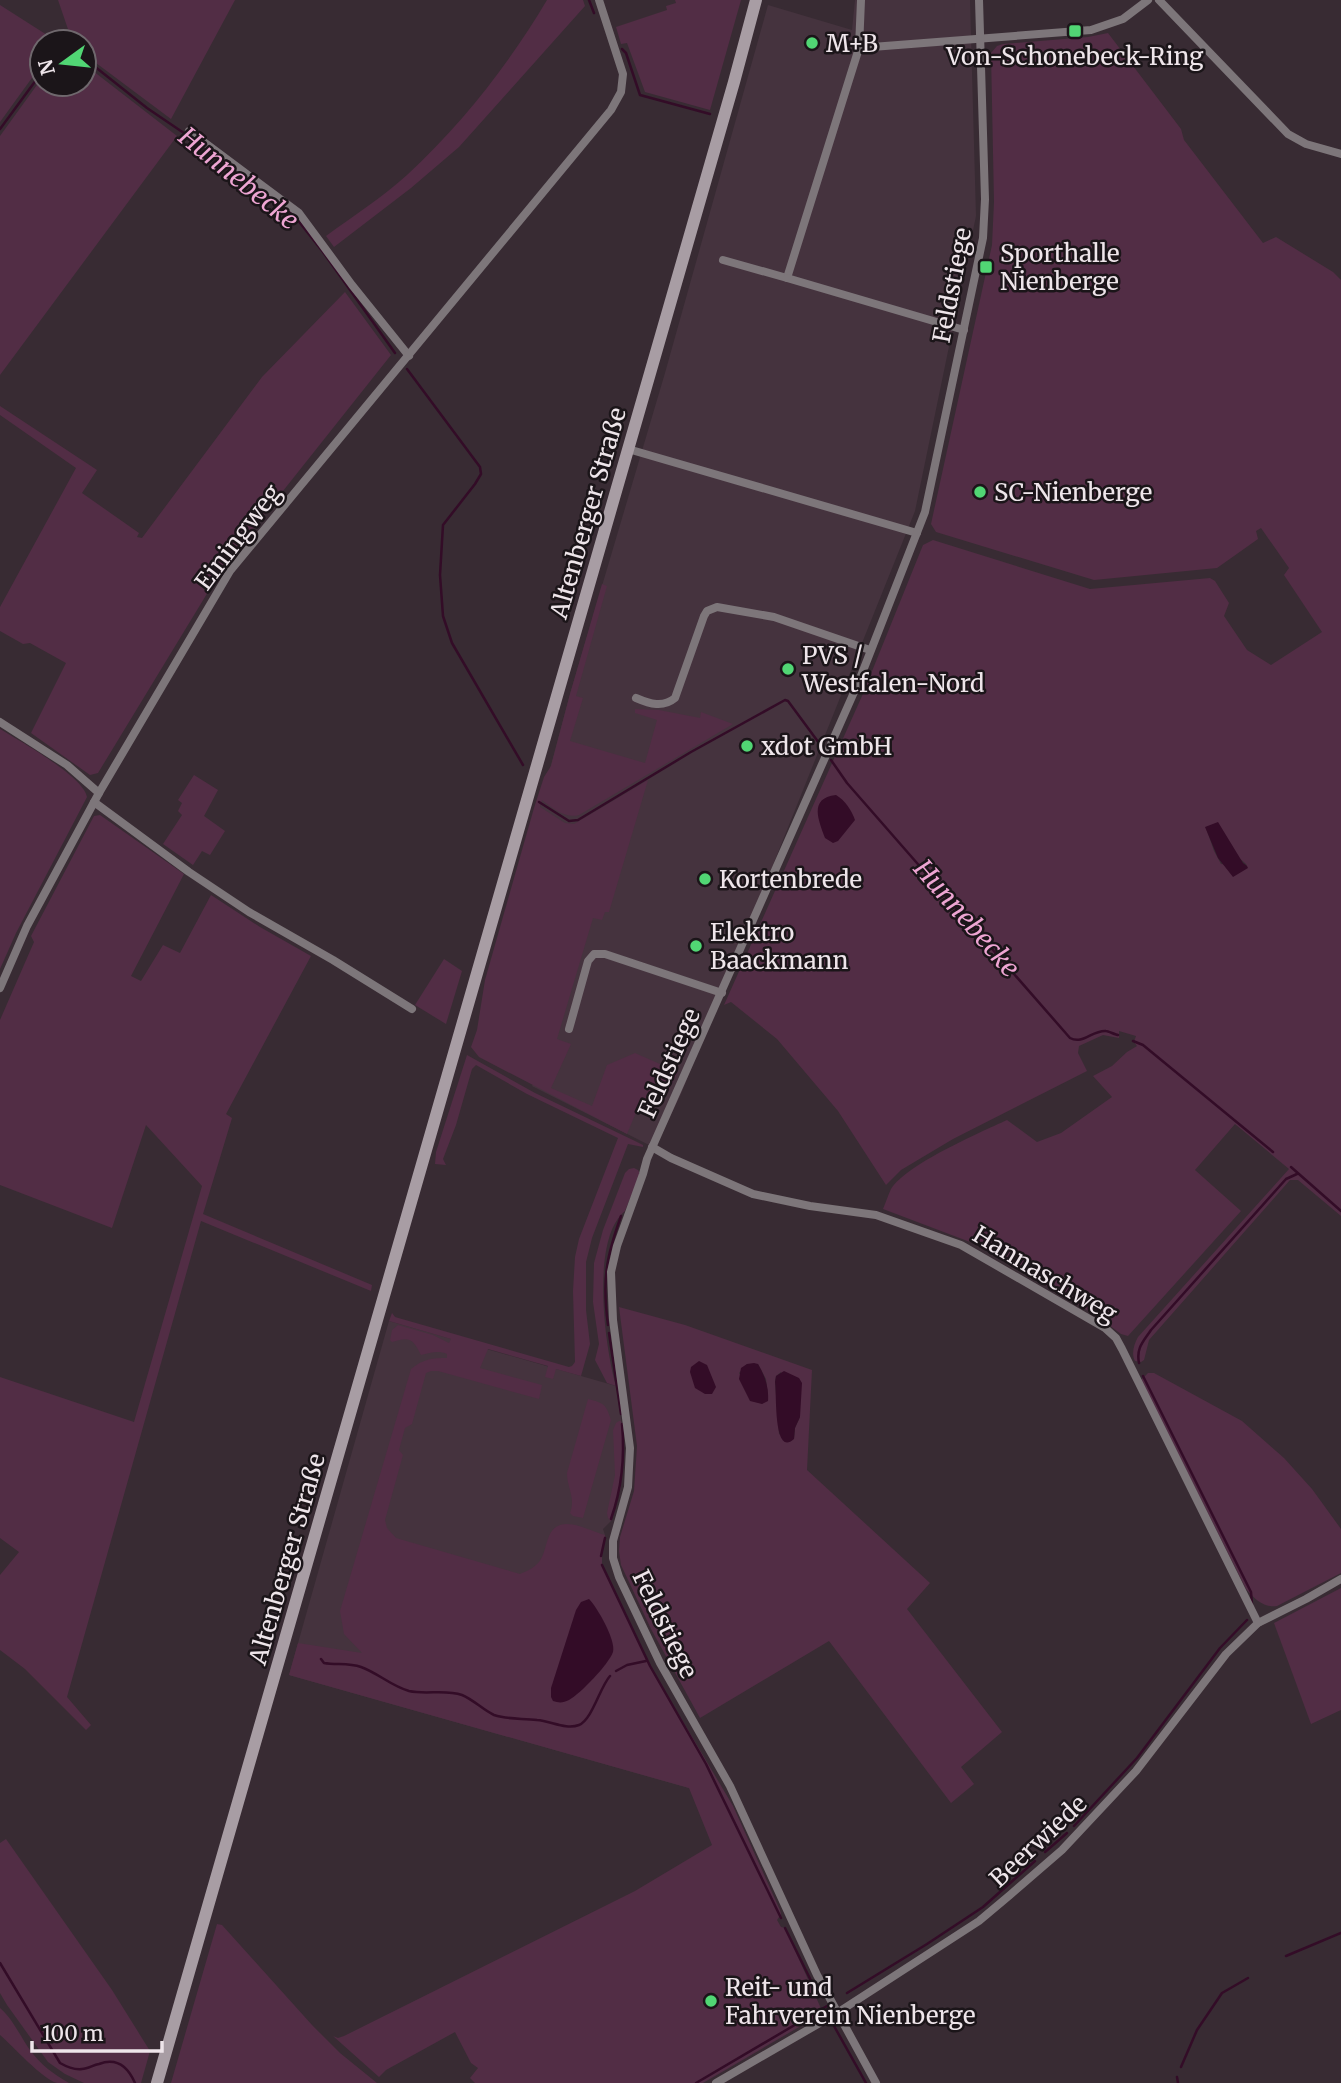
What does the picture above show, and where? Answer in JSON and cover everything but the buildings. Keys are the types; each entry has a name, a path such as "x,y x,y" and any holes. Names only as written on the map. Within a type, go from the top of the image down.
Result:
{"main road":[{"name":"Altenberger Straße","path":"158,2083 756,0"}],"street":[{"name":"Einingweg","path":"0,988 27,926 94,802 230,571 611,110 621,92 623,74 599,0"},
{"path":"787,278 859,48 861,0"},
{"name":"Feldstiege","path":"876,2083 817,1975 730,1786 660,1663 618,1577 613,1558 613,1541 628,1487 630,1448 613,1321 611,1272 617,1246 652,1147 844,715 925,512 980,260 984,221 979,0"},
{"path":"859,48 1091,30 1123,19 1148,0"},
{"path":"1159,0 1288,134 1306,144 1341,154"},
{"path":"189,131 299,213 409,356"},
{"path":"723,260 964,330"},
{"path":"628,449 917,533"},
{"path":"636,698 663,704 675,698 704,616 707,611 717,607 774,617 870,650"},
{"path":"0,722 67,765 99,793"},
{"path":"94,802 189,872 249,912 412,1009"},
{"name":"Feldstiege","path":"569,1029 588,961 594,954 605,954 722,993"},
{"name":"Hannaschweg","path":"652,1147 752,1194 810,1206 876,1215 961,1245 1105,1328 1116,1338 1122,1349 1258,1623"},
{"name":"Beerwiede","path":"716,2083 836,2013 979,1921 1062,1850 1136,1771 1226,1654 1258,1623 1341,1579"}],"shaded area":[{"path":"58,0 235,0 171,119 98,64 98,28 68,28"},
{"path":"547,0 583,0 585,6 459,147 334,247 326,236 398,183 447,135 501,70"},
{"path":"675,0 741,0 710,110 645,92 627,43 621,44 616,27 667,10 666,6 676,3"},
{"path":"855,0 970,0 976,216 915,511 681,1094 655,1148 532,1086 555,1046 535,825 570,694 665,373 768,5 852,30"},
{"path":"0,5 36,28 28,28 28,83 0,122"},
{"path":"1108,33 1181,129 1184,140 1263,243 1276,237 1333,272 1341,280 1341,1216 1298,1180 1290,1180 1149,1340 1144,1360 1141,1362 1135,1361 1133,1355 1138,1337 1289,1169 1235,1124 1195,1170 1241,1211 1128,1336 978,1245 883,1209 891,1189 899,1179 945,1150 1007,1120 1037,1142 1061,1133 1112,1097 1093,1076 1112,1066 1137,1046 1134,1042 1136,1036 1119,1031 1119,1038 1103,1035 1079,1046 1078,1053 1087,1071 953,1139 901,1170 886,1185 838,1111 777,1039 731,1002 724,1005 862,696 923,545 933,540 1090,589 1210,578 1215,581 1229,603 1224,616 1247,650 1271,665 1322,632 1284,575 1289,568 1261,528 1256,531 1258,539 1217,568 1094,580 936,532 931,524 992,245 994,202 991,53 1003,44","holes":["1206,828 1247,866 1221,864"]},
{"path":"98,75 177,136 0,375 0,136 28,97 98,98"},
{"path":"345,292 391,355 225,564 98,773 90,775 31,733 66,663 30,643 23,644 0,631 0,607 76,468 0,415 0,406 97,470 82,493 139,533 137,537 142,538 262,377"},
{"path":"602,584 607,586 576,696 583,698 570,741 645,763 657,720 635,713 635,709 659,710 700,718 701,712 733,724 579,815 564,814 542,800 540,807 565,823 574,824 648,780 609,912 605,912 602,920 593,918 557,1039 571,1044 551,1088 592,1106 607,1065 635,1053 678,1072 665,1098 637,1110 627,1134 479,1057 471,1047 477,1030 485,980 534,808 544,777 551,766"},
{"path":"0,729 63,770 83,789 87,797 0,969"},
{"path":"194,775 218,790 204,816 225,831 210,855 202,851 193,865 163,844 182,815 178,811 182,803 178,800"},
{"path":"836,795 848,806 855,820 838,841 833,843 825,838 818,811 822,801"},
{"path":"100,815 184,874 131,976 141,981 163,945 180,953 211,895 311,956 226,1114 232,1118 203,1214 372,1285 371,1291 201,1221 67,1697 91,1725 86,1730 25,1669 0,1650 0,1575 19,1552 0,1538 0,1377 134,1422 202,1186 146,1125 112,1228 0,1185 0,1020 34,942 31,936 94,816"},
{"path":"1218,822 1248,868 1233,877 1218,858 1205,827"},
{"path":"444,959 462,971 446,1024 415,1005"},
{"path":"467,1055 535,1093 643,1147 628,1144 592,1238 586,1262 586,1310 590,1344 581,1376 556,1369 553,1379 545,1377 548,1366 488,1349 480,1368 542,1385 539,1399 438,1371 426,1373 412,1424 405,1428 399,1450 403,1455 385,1520 387,1528 396,1538 520,1574 539,1562 551,1533 560,1525 576,1525 605,1535 602,1566 650,1666 733,1806 780,1910 781,1914 777,1920 781,1927 785,1928 823,2013 703,2083 475,2083 470,2078 478,2068 471,2063 455,2032 386,2070 379,2077 333,2036 344,2036 635,1891 712,1845 689,1788 289,1675 298,1643 362,1653 344,1634 340,1611 411,1369 428,1360 447,1358 447,1354 440,1352 421,1355 416,1345 407,1339 392,1342 392,1330 398,1325 433,1335 449,1343 451,1339 389,1321 392,1313 395,1317 569,1367 575,1362 575,1257 579,1239 618,1138 527,1094 476,1065 472,1069 443,1159 446,1165 435,1164 436,1152"},
{"path":"634,1168 640,1174 625,1211 614,1225 607,1245 604,1269 605,1321 616,1386 607,1383 595,1360 599,1344 593,1302 594,1263 603,1230 625,1173"},
{"path":"619,1307 685,1325 812,1370 807,1470 930,1583 907,1609 1002,1732 961,1767 974,1784 951,1803 829,1641 700,1718 651,1629 621,1565 620,1537 634,1491 637,1446","holes":["747,1364 758,1364 766,1379 768,1398 762,1404 739,1373","781,1372 800,1417 794,1439 779,1434 775,1382 776,1376"]},
{"path":"389,1321 616,1386 622,1426 621,1488 611,1521 603,1529 605,1535 602,1566 689,1788 289,1675"},
{"path":"699,1361 707,1365 716,1387 712,1394 705,1394 695,1388 690,1372 691,1367"},
{"path":"758,1364 767,1386 768,1401 762,1404 750,1401 739,1379 741,1368"},
{"path":"784,1371 799,1378 802,1383 800,1417 794,1439 787,1442 782,1440 779,1432 776,1410 776,1376"},
{"path":"1148,1373 1154,1373 1242,1421 1284,1458 1312,1489 1341,1529 1341,1573 1277,1606 1263,1604 1246,1589 1141,1380"},
{"path":"588,1399 604,1405 611,1420 583,1518 570,1513 572,1498 567,1473"},
{"path":"619,1421 623,1446 622,1472 611,1521 607,1513 615,1475 613,1430"},
{"path":"1341,1588 1341,1710 1311,1724 1274,1623"},
{"path":"589,1599 609,1632 613,1652 600,1671 574,1697 563,1702 553,1701 551,1688 576,1610 581,1602"},
{"path":"6,1839 112,1990 150,2051 141,2083 84,2083 65,2074 48,2062 0,1993 0,1843"},
{"path":"217,1924 222,1925 340,2053 377,2083 171,2083"},
{"path":"0,2008 38,2060 69,2083 51,2080 0,2035"}],"waterway":[{"path":"589,0 594,13"},
{"path":"622,49 626,53 640,95 710,114"},
{"name":"Hunnebecke","path":"98,69 147,108 200,144"},
{"name":"Hunnebecke","path":"0,129 28,91"},
{"name":"Hunnebecke","path":"253,183 293,214 395,353"},
{"name":"Hunnebecke","path":"407,369 480,467 481,474 475,484 443,525 440,575 443,616 452,643 523,765"},
{"name":"Hunnebecke","path":"539,802 569,821 578,820 691,752 785,700 819,743"},
{"name":"Hunnebecke","path":"831,760 847,783 1070,1038 1079,1040 1101,1031 1118,1035"},
{"name":"Hunnebecke","path":"1133,1041 1143,1045 1273,1152"},
{"name":"Hunnebecke","path":"1291,1167 1341,1211"},
{"path":"1139,1363 1139,1349 1151,1330 1286,1179 1297,1174"},
{"path":"608,1325 605,1295 607,1269 621,1216"},
{"path":"609,1333 621,1414"},
{"path":"1143,1376 1251,1592 1252,1604"},
{"path":"611,1519 622,1472 622,1424"},
{"path":"601,1556 605,1538"},
{"path":"602,1565 650,1666 706,1764 781,1918"},
{"path":"1074,1826 1137,1758 1220,1648 1247,1620"},
{"path":"321,1659 324,1663 361,1667 409,1691 462,1695 500,1717 569,1726 584,1722 610,1676"},
{"path":"616,1671 627,1665 646,1661"},
{"path":"1045,1852 1067,1833"},
{"path":"847,1993 983,1907 1035,1861"},
{"path":"785,1928 819,1997"},
{"path":"1286,1956 1341,1933"},
{"path":"0,1963 60,2063 79,2069 105,2062 116,2063 129,2072 135,2083"},
{"path":"1181,2067 1197,2030 1222,1993 1248,1978"},
{"path":"696,2083 827,2006"},
{"path":"834,2026 866,2083"},
{"path":"1177,2077 1178,2083"}],"place":[{"name":"Von-Schonebeck-Ring","path":"1075,31"},
{"name":"M+B","path":"812,43"},
{"name":"Sporthalle Nienberge","path":"986,267"},
{"name":"SC-Nienberge","path":"980,492"},
{"name":"PVS / Westfalen-Nord","path":"788,669"},
{"name":"xdot GmbH","path":"747,746"},
{"name":"Kortenbrede","path":"705,879"},
{"name":"Elektro Baackmann","path":"696,946"},
{"name":"Reit- und Fahrverein Nienberge","path":"711,2001"}]}
